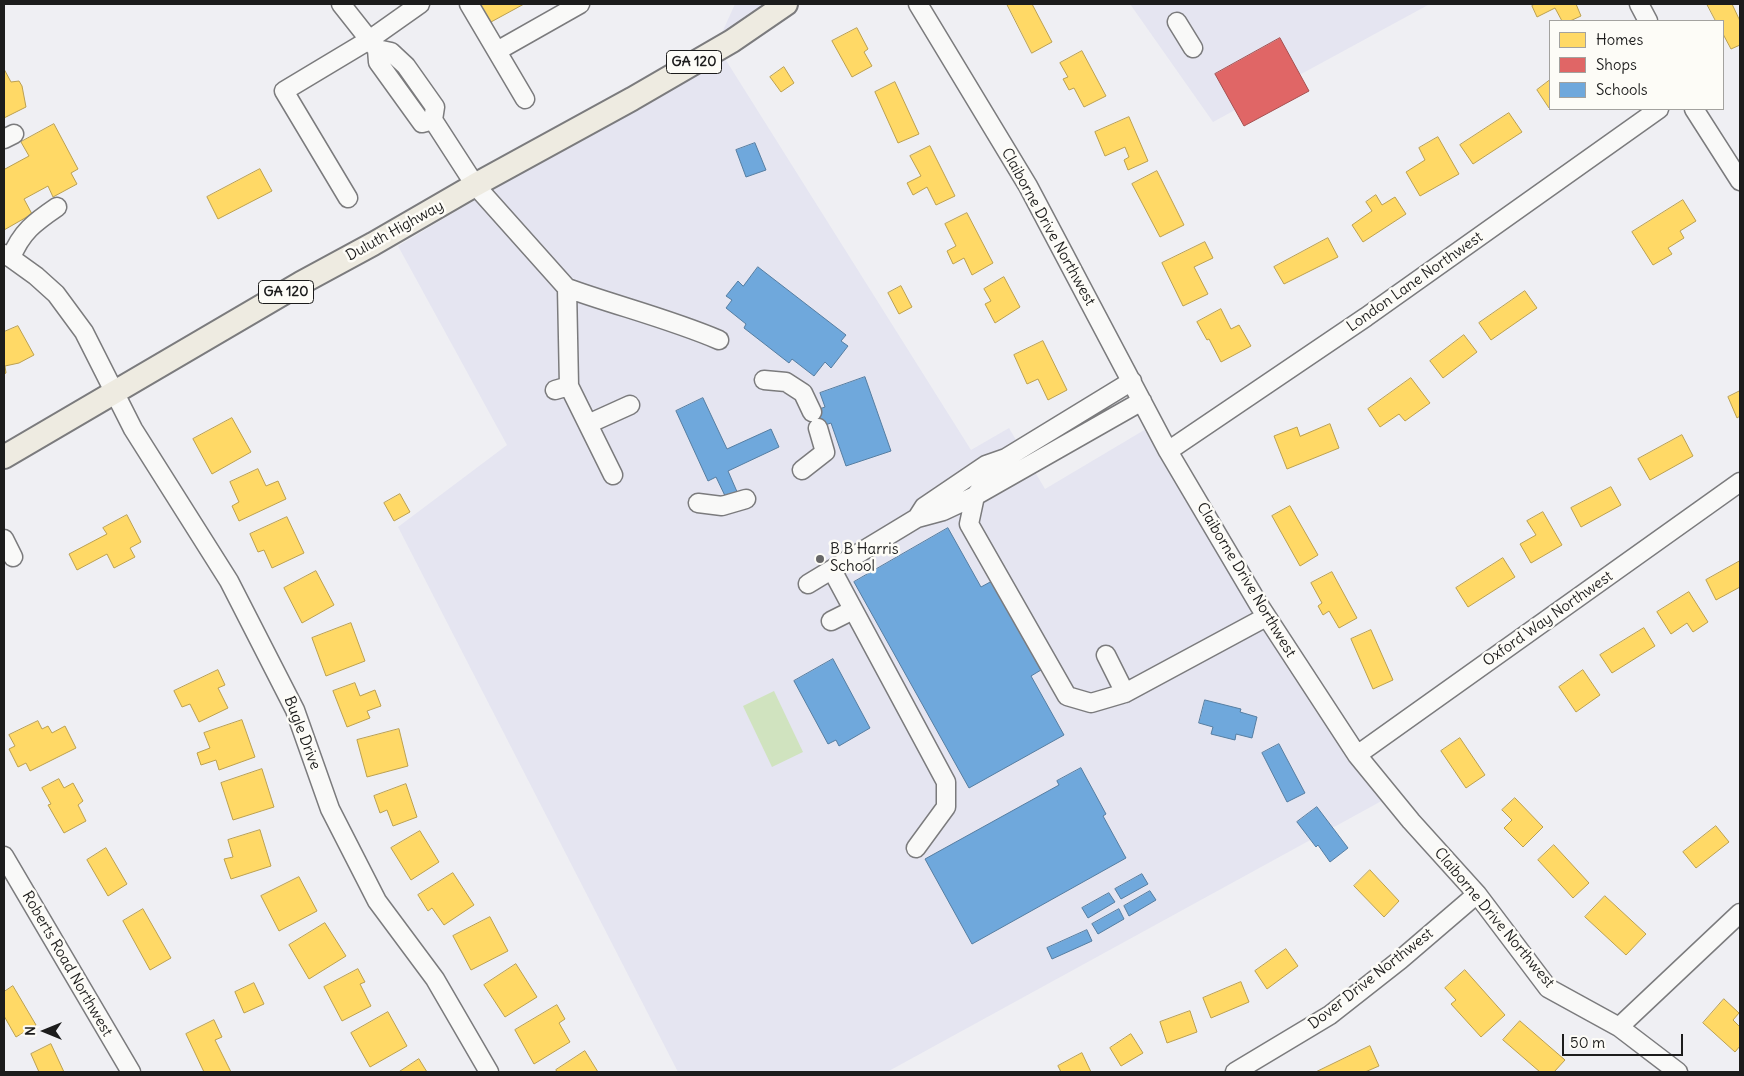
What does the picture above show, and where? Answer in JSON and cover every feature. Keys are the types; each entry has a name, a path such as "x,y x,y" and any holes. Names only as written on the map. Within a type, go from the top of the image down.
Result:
{"main road":[{"name":"Duluth Highway","path":"4,457 301,283 690,65 786,4"}],"street":[{"path":"341,4 373,45 378,62 422,123 433,120"},
{"path":"348,198 284,91 373,45 420,4"},
{"path":"468,4 525,99"},
{"path":"497,51 580,4"},
{"name":"Claiborne Drive Northwest","path":"918,4 1028,186 1168,451 1266,617 1356,755 1411,821 1477,894 1548,988 1619,1028 1678,1072"},
{"path":"1639,4 1647,20"},
{"path":"1177,22 1193,48"},
{"path":"373,45 391,52 406,66 434,107 433,120 475,185 567,288 682,325 719,340"},
{"path":"403,96 418,84"},
{"name":"London Lane Northwest","path":"1168,451 1366,317 1658,110"},
{"path":"1695,110 1740,181"},
{"path":"8,256 28,228 57,207"},
{"name":"Bugle Drive","path":"8,256 56,294 84,332 133,429 229,581 279,678 295,710 330,809 377,901 435,979 489,1072"},
{"path":"567,288 562,388 588,424 611,470"},
{"path":"764,380 786,382 802,393 815,420 824,452 796,469"},
{"path":"917,518 924,507 986,465 1006,458 1132,381"},
{"path":"808,584 917,518 943,512 975,496 1142,401"},
{"path":"588,424 630,405"},
{"path":"1006,458 975,496 969,524 1067,696 1091,703 1125,693 1266,617"},
{"name":"Oxford Way Northwest","path":"1356,755 1740,482"},
{"path":"698,503 722,506 746,499"},
{"path":"4,539 13,557"},
{"path":"832,570 946,782 946,807 916,848"},
{"path":"831,622 853,610"},
{"path":"1106,655 1125,693"},
{"name":"Roberts Road Northwest","path":"4,856 131,1072"},
{"name":"Dover Drive Northwest","path":"1235,1072 1254,1068 1330,1015 1400,960 1477,894"},
{"path":"1619,1028 1740,913"}],"shaded area":[{"name":"B B Harris School","path":"735,4 783,4 717,46 971,450 1009,428 1045,489 1151,426 1387,798 887,1072 678,1072 398,527 507,445 398,246 553,153 716,46"},
{"path":"1130,4 1427,4 1428,5 1213,122"}],"green space":[{"path":"774,691 803,752 772,767 743,706"}],"building: Homes":[{"path":"480,4 524,4 491,22"},
{"path":"1007,4 1032,4 1052,42 1032,53"},
{"path":"1535,4 1576,4 1581,16 1572,20 1561,20 1555,8 1537,17 1532,6"},
{"path":"1707,4 1732,4 1740,21 1740,45 1731,49 1724,36 1724,20 1715,20"},
{"path":"857,28 868,49 864,52 872,66 852,77 832,41"},
{"path":"1082,51 1106,96 1084,107 1074,88 1069,90 1063,79 1068,77 1060,63"},
{"path":"784,67 794,83 781,92 770,77"},
{"path":"4,69 11,82 19,81 22,86 26,107 4,118"},
{"path":"1549,81 1549,108 1537,90"},
{"path":"895,82 919,134 898,143 875,92"},
{"path":"1509,113 1522,132 1473,164 1460,145"},
{"path":"1129,117 1148,161 1128,170 1124,160 1129,157 1125,147 1105,156 1095,132"},
{"path":"54,124 78,169 71,173 77,184 53,197 48,186 24,199 32,214 4,230 4,168 29,156 21,142"},
{"path":"1438,137 1459,174 1420,196 1406,172 1425,160 1419,148"},
{"path":"930,146 955,196 936,205 927,187 913,195 907,183 921,176 910,156"},
{"path":"260,169 272,191 218,219 207,197"},
{"path":"1157,171 1184,225 1160,237 1132,184"},
{"path":"1376,195 1382,205 1395,197 1406,214 1363,242 1352,225 1372,211 1366,202"},
{"path":"1683,200 1696,221 1680,231 1684,238 1668,248 1672,254 1653,265 1632,232"},
{"path":"967,213 993,263 972,275 964,258 953,264 947,251 956,246 945,224"},
{"path":"1328,238 1338,257 1284,284 1274,267"},
{"path":"1205,242 1213,258 1194,267 1208,294 1183,306 1162,263"},
{"path":"1004,277 1020,307 995,323 985,304 991,301 984,289"},
{"path":"901,286 912,307 899,314 888,293"},
{"path":"1525,291 1537,308 1491,340 1479,323"},
{"path":"1221,309 1231,329 1239,325 1251,346 1221,362 1209,339 1207,340 1197,322"},
{"path":"18,326 34,355 19,363 5,366 6,373 4,374 4,332"},
{"path":"1464,335 1477,352 1443,378 1430,361"},
{"path":"1043,341 1067,390 1048,400 1038,379 1027,384 1014,355"},
{"path":"1411,378 1430,403 1405,421 1399,414 1380,427 1368,409"},
{"path":"1740,391 1740,416 1737,418 1728,397"},
{"path":"232,418 251,452 212,474 193,439"},
{"path":"1330,424 1339,448 1287,469 1274,436 1297,427 1300,436"},
{"path":"1682,435 1693,456 1650,480 1638,459"},
{"path":"258,469 266,486 278,481 286,499 239,521 232,506 239,502 230,482"},
{"path":"1611,487 1621,505 1581,527 1571,508"},
{"path":"400,494 410,512 394,521 384,503"},
{"path":"1290,506 1318,555 1300,566 1272,516"},
{"path":"1543,512 1562,545 1531,563 1520,544 1536,535 1527,521"},
{"path":"127,515 141,542 130,548 135,557 114,568 107,554 77,570 69,554 107,534 103,528"},
{"path":"287,517 304,553 272,568 264,550 258,552 250,534"},
{"path":"1503,558 1515,577 1468,607 1456,588"},
{"path":"1740,561 1740,587 1716,600 1706,580"},
{"path":"316,571 334,605 302,623 284,588"},
{"path":"1332,572 1357,618 1339,628 1329,611 1323,615 1318,606 1322,603 1311,583"},
{"path":"1689,592 1708,622 1693,632 1687,623 1671,634 1657,612"},
{"path":"351,623 365,661 326,676 312,638"},
{"path":"1644,628 1655,646 1612,673 1600,655"},
{"path":"1371,630 1393,680 1373,689 1351,639"},
{"path":"218,670 225,685 218,688 228,708 199,722 190,704 182,707 174,691"},
{"path":"1583,670 1600,695 1576,712 1559,687"},
{"path":"355,683 360,696 375,690 381,706 367,711 370,718 347,727 333,691"},
{"path":"242,720 255,757 219,770 216,760 201,765 197,753 210,748 204,733"},
{"path":"38,721 42,729 48,726 52,733 65,726 76,748 30,771 26,763 18,767 9,749 15,746 9,735"},
{"path":"399,729 408,766 367,777 357,740"},
{"path":"1460,738 1485,775 1466,788 1441,751"},
{"path":"262,769 274,807 233,820 221,783"},
{"path":"59,779 64,788 73,783 83,801 78,805 86,821 64,833 48,805 51,804 42,788"},
{"path":"406,784 417,817 393,826 387,810 380,813 374,796"},
{"path":"1515,798 1543,827 1523,847 1504,828 1512,820 1502,810"},
{"path":"1716,826 1729,842 1696,868 1683,852"},
{"path":"260,830 271,866 231,879 224,859 233,857 228,840"},
{"path":"420,831 439,862 411,880 391,848"},
{"path":"1554,845 1589,883 1573,898 1538,860"},
{"path":"106,848 127,884 108,896 87,860"},
{"path":"1370,870 1399,901 1384,917 1354,886"},
{"path":"453,873 474,905 444,925 432,908 428,911 418,895"},
{"path":"299,877 317,911 279,931 261,896"},
{"path":"1605,896 1646,934 1626,955 1585,917"},
{"path":"143,909 171,958 150,970 123,921"},
{"path":"490,917 508,951 471,970 453,936"},
{"path":"325,923 346,956 309,979 289,945"},
{"path":"1286,949 1298,966 1267,989 1255,971"},
{"path":"516,964 537,997 505,1017 484,985"},
{"path":"358,969 365,982 360,984 371,1006 342,1021 324,987"},
{"path":"1465,970 1505,1015 1481,1037 1451,1004 1456,1000 1445,988"},
{"path":"1241,982 1249,1002 1211,1018 1203,998"},
{"path":"254,983 264,1004 244,1013 235,992"},
{"path":"13,986 36,1025 16,1037 4,1016 4,992"},
{"path":"1724,999 1739,1013 1733,1020 1740,1027 1740,1046 1735,1052 1703,1023"},
{"path":"557,1005 565,1019 559,1023 570,1042 534,1064 515,1030"},
{"path":"1190,1011 1197,1032 1167,1043 1160,1022"},
{"path":"388,1012 407,1046 370,1067 351,1033"},
{"path":"214,1020 222,1037 215,1040 231,1072 204,1072 186,1034"},
{"path":"1520,1021 1565,1060 1554,1072 1540,1072 1503,1040"},
{"path":"1131,1034 1143,1053 1121,1066 1110,1048"},
{"path":"51,1044 64,1072 39,1072 31,1054"},
{"path":"1370,1046 1379,1066 1365,1072 1316,1072"},
{"path":"585,1051 598,1072 557,1072 556,1070"},
{"path":"1082,1053 1091,1072 1061,1072 1058,1066"},
{"path":"419,1059 427,1072 399,1072"}],"building: Shops":[{"path":"1280,38 1309,91 1244,126 1215,74"}],"building: Schools":[{"path":"755,143 766,170 746,177 736,150"},
{"path":"758,267 846,335 841,341 848,346 831,368 825,362 814,376 792,359 789,363 744,328 746,324 726,308 732,300 726,296 738,281 743,286"},
{"path":"865,377 891,451 846,466 831,423 814,429 808,413 825,407 820,393"},
{"path":"703,398 727,449 771,429 779,447 728,471 738,494 727,500 716,477 708,481 676,411"},
{"path":"948,528 981,587 992,581 1041,670 1031,676 1064,735 969,788 854,582"},
{"path":"833,659 870,728 839,746 836,740 828,744 794,681"},
{"path":"1205,700 1241,709 1240,712 1257,717 1252,738 1236,734 1235,740 1211,734 1213,727 1199,723"},
{"path":"1279,744 1305,793 1287,802 1262,753"},
{"path":"1081,768 1106,814 1103,816 1126,858 972,944 925,859 1059,785 1057,781"},
{"path":"1317,807 1348,848 1330,862 1318,845 1316,847 1297,822"},
{"path":"1142,874 1148,884 1121,899 1115,889"},
{"path":"1150,891 1156,900 1129,916 1124,906"},
{"path":"1109,893 1115,902 1088,918 1082,908"},
{"path":"1119,909 1124,919 1098,934 1092,924"},
{"path":"1087,930 1092,941 1052,959 1047,948"}],"place":[{"name":"B B Harris School","path":"820,559"}]}
